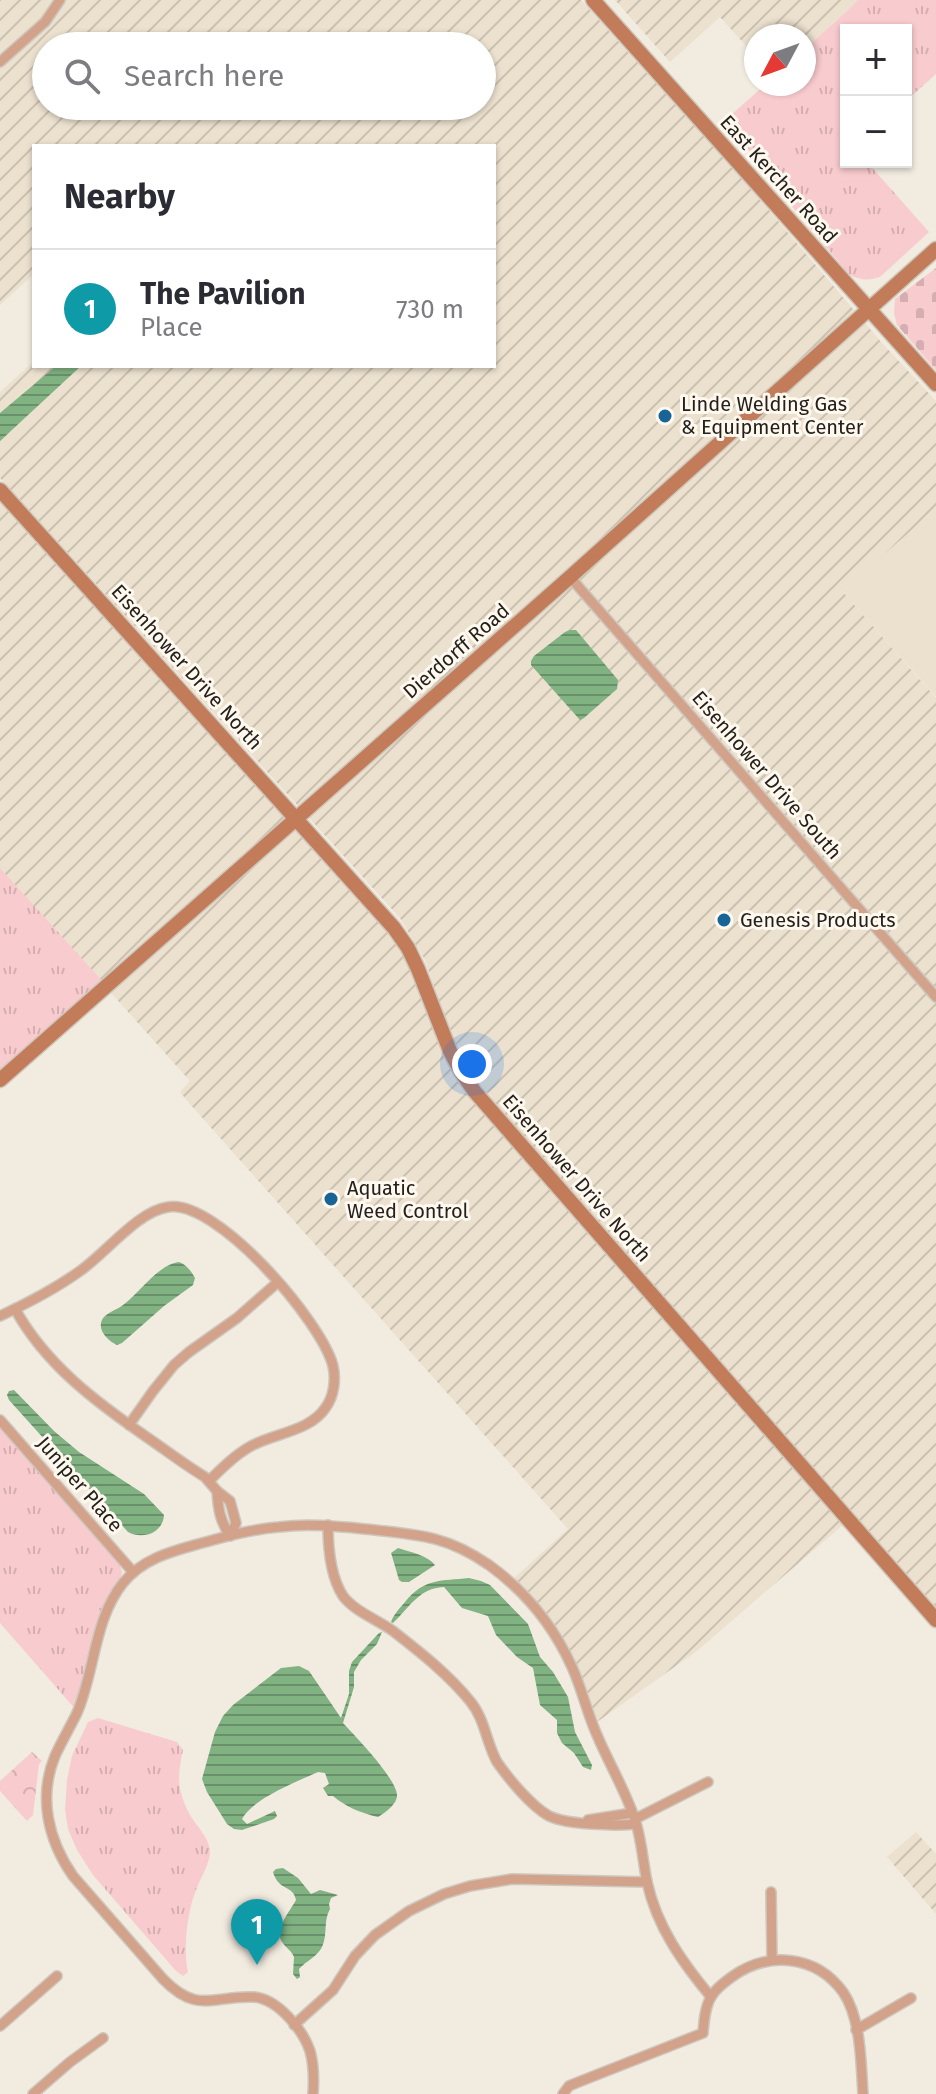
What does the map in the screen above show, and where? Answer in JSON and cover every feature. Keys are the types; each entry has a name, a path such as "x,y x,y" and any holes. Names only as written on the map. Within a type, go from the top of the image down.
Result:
{"street":[{"path":"34,32 60,0"},
{"name":"East Kercher Road","path":"593,0 936,384"},
{"path":"0,62 32,34"},
{"name":"Dierdorff Road","path":"0,1080 936,249"},
{"name":"Eisenhower Drive North","path":"0,490 394,928 418,969 450,1051 475,1092 936,1620"},
{"name":"Eisenhower Drive South","path":"570,577 936,997"},
{"path":"0,1316 83,1269 144,1216 157,1209 173,1206 190,1209 222,1229 278,1282 306,1317 328,1353 334,1370 332,1393 326,1407 313,1421 242,1451 209,1481"},
{"path":"129,1425 174,1365 237,1318 278,1282"},
{"path":"15,1309 35,1340 67,1376 129,1425 209,1481 230,1501 236,1523 230,1536"},
{"name":"Juniper Place","path":"0,1420 133,1572"},
{"path":"331,1525 332,1563 337,1583 346,1599 433,1663 471,1701 482,1720 497,1762 529,1799 550,1816 602,1825 634,1819 708,1782"},
{"path":"313,2094 310,2052 304,2038 278,2008 264,1999 252,1997 204,2001 179,1994 73,1876 49,1828 46,1800 51,1768 86,1688 108,1608 124,1582 133,1572 167,1553 230,1536 280,1526 331,1525 432,1538 490,1566 519,1591 541,1616 573,1669 598,1739 634,1819 659,1921 688,1970 711,1997"},
{"path":"294,2025 329,1994 355,1956 375,1935 409,1911 444,1894 512,1879 647,1882"},
{"path":"771,1892 772,1959"},
{"path":"563,2094 569,2086 703,2033 711,1997 720,1986 750,1966 772,1959 793,1960 828,1976 849,2002 854,2014 863,2094"},
{"path":"0,2026 57,1976"},
{"path":"856,2030 911,1998"},
{"path":"33,2094 103,2038"}],"shaded area":[{"path":"0,0 581,0 936,401 936,509 842,591 936,698 936,1607 485,1094 457,1055 425,960 400,918 0,478 0,392 32,363 32,368 496,368 496,144 32,144 32,276 0,305"},
{"path":"615,0 859,0 816,39 816,24 744,24 744,44 720,17 670,62"},
{"path":"54,368 79,368 0,441 0,413"},
{"path":"0,490 394,928 450,1052 844,1524 697,1651 597,1722 567,1646 545,1613 513,1579 568,1529 189,1103 180,1092 190,1081 0,869"},
{"path":"936,509 936,697 842,591"},
{"path":"570,630 576,630 618,680 617,689 580,720 531,665 534,656"},
{"path":"179,1262 195,1278 193,1285 122,1343 117,1345 107,1338 101,1324 108,1313 129,1300 163,1268"},
{"path":"14,1390 79,1452 144,1494 164,1515 160,1526 146,1535 128,1532 9,1400 9,1391"},
{"path":"398,1548 423,1556 435,1565 409,1582 402,1582 391,1553"},
{"path":"469,1578 490,1585 528,1624 540,1657 568,1697 575,1732 592,1765 591,1770 583,1767 574,1753 562,1743 557,1733 557,1720 540,1705 533,1668 517,1657 496,1635 488,1616 462,1608 444,1587 421,1595 391,1622 412,1594 426,1585"},
{"path":"382,1632 377,1644 354,1672 354,1687 343,1723 389,1777 397,1794 393,1805 378,1817 354,1809 328,1796 323,1788 329,1784 325,1773 318,1772 255,1804 242,1819 247,1824 275,1811 277,1816 274,1819 242,1830 227,1824 202,1779 215,1732 223,1716 281,1668 299,1666 309,1671 341,1718 349,1694 352,1662"},
{"path":"916,1832 936,1854 936,1914 887,1857"},
{"path":"283,1868 298,1878 311,1894 320,1890 338,1895 331,1898 329,1904 322,1947 299,1969 300,1977 297,1979 293,1974 294,1957 280,1937 284,1920 296,1900 273,1872"}],"green space":[{"path":"859,0 936,0 936,74 912,96 912,24 840,24 840,168 872,168 929,232 880,277 861,279 850,275 751,158 754,155 723,122 752,96 816,96 816,39"},
{"path":"936,268 936,370 897,325 894,313 895,299"},
{"path":"0,868 104,983 0,1074"},
{"path":"0,1428 119,1563 122,1572 77,1711 0,1623"},
{"path":"98,1718 177,1742 183,1750 180,1791 190,1815 208,1842 210,1853 190,1911 186,1943 188,1972 183,1976 93,1875 68,1829 65,1810 72,1756 88,1722"},
{"path":"32,1752 42,1761 39,1764 33,1815 27,1821 0,1791 0,1781"}],"place":[{"name":"Linde Welding Gas & Equipment Center","path":"665,416"},
{"name":"Genesis Products","path":"724,920"},
{"name":"Aquatic Weed Control","path":"331,1199"},
{"name":"The Pavilion","path":"257,1965"}]}
